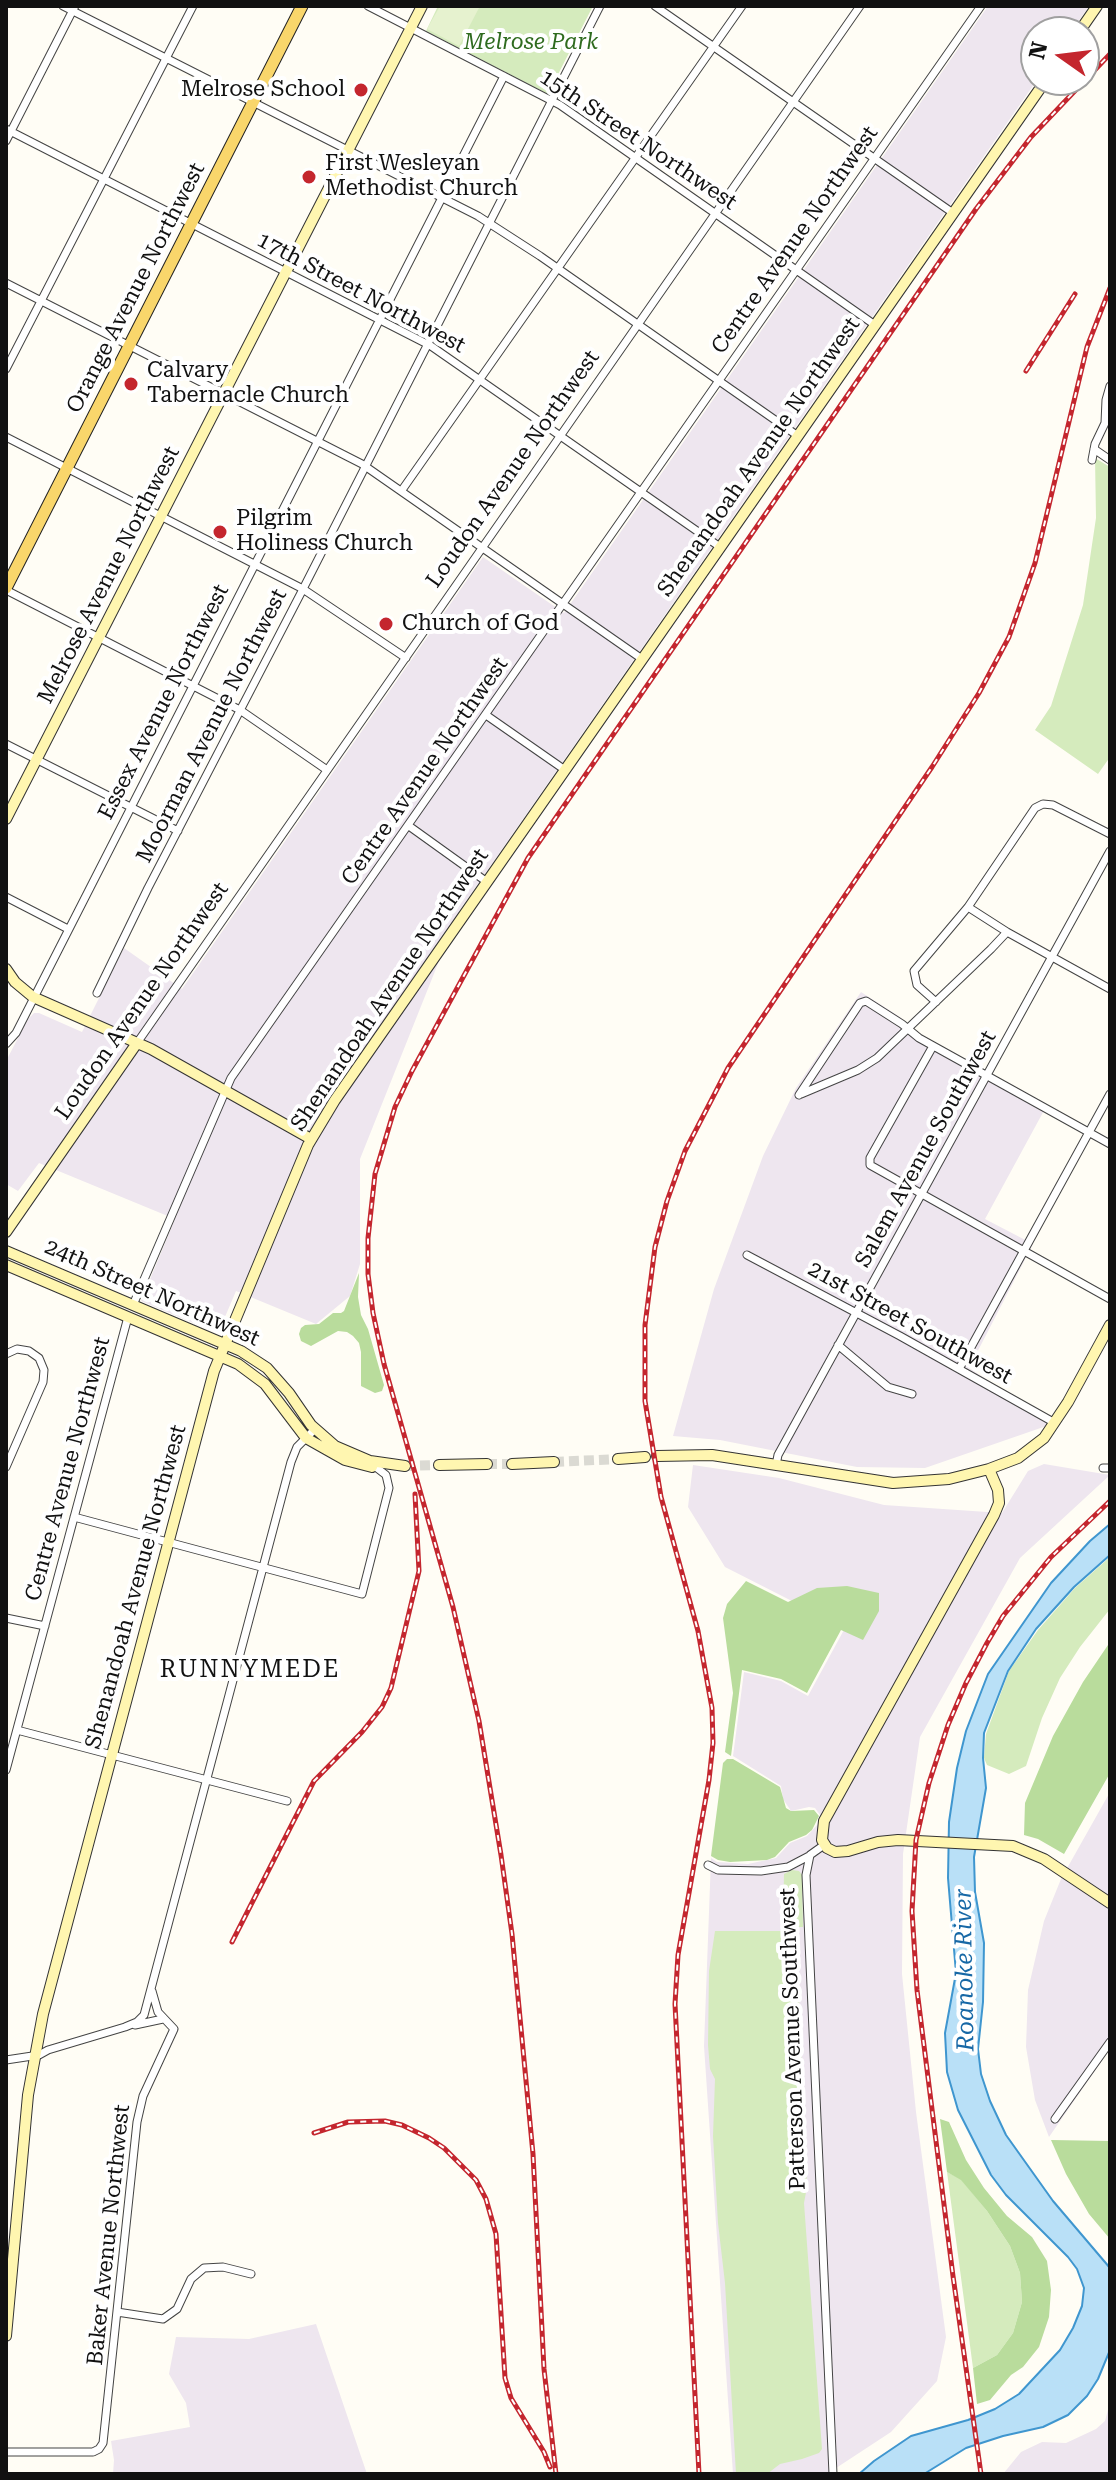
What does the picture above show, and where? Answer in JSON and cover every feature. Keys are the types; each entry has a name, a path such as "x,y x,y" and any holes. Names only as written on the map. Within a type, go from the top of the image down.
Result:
{"main road":[{"name":"Orange Avenue Northwest","path":"6,589 302,6"}],"street":[{"path":"63,6 74,8 489,222 798,436"},
{"path":"6,369 193,6"},
{"name":"15th Street Northwest","path":"368,6 551,99 875,325"},
{"name":"Melrose Avenue Northwest","path":"6,819 422,6"},
{"name":"Moorman Avenue Northwest","path":"97,993 600,6"},
{"path":"655,6 953,213"},
{"path":"402,490 742,6"},
{"name":"Loudon Avenue Northwest","path":"6,1232 860,6"},
{"name":"Centre Avenue Northwest","path":"133,1305 224,1091 981,6"},
{"path":"6,141 8,130 74,8"},
{"name":"Essex Avenue Northwest","path":"6,1044 16,1033 504,76"},
{"name":"Shenandoah Avenue Northwest","path":"6,2336 34,2057 52,1979 219,1356 311,1139 335,1100 1035,96"},
{"name":"17th Street Northwest","path":"8,130 427,344 720,547"},
{"path":"6,283 365,466 642,659"},
{"path":"1092,460 1105,423 1110,386"},
{"path":"6,437 303,589 406,658"},
{"path":"1094,449 1110,460"},
{"path":"6,589 240,710 327,770"},
{"path":"486,715 565,770"},
{"path":"6,744 178,831"},
{"path":"936,1002 917,985 914,971 968,907 1029,814 1043,804 1053,805 1110,834"},
{"path":"409,826 487,882"},
{"name":"Salem Avenue Southwest","path":"776,1465 778,1455 1110,851"},
{"path":"6,897 68,929"},
{"path":"968,907 1110,989"},
{"path":"1007,932 936,1002 907,1029 869,1064 799,1095 860,1003 866,1001 902,1024 907,1029 933,1046 1110,1144"},
{"path":"6,969 15,982 33,997 137,1043 311,1139"},
{"path":"933,1046 870,1158 872,1167 1110,1299"},
{"path":"959,1369 1110,1094"},
{"name":"24th Street Northwest","path":"6,1251 241,1351 267,1368 315,1429 335,1446 370,1461 405,1466 377,1468 345,1460 306,1438 258,1377 238,1364 6,1265"},
{"name":"21st Street Southwest","path":"747,1255 1055,1423"},
{"name":"Centre Avenue Northwest","path":"6,1770 128,1317"},
{"path":"657,1456 712,1455 860,1480 902,1483 949,1479 989,1469 1034,1451 1055,1423 1110,1325"},
{"path":"838,1345 888,1387 912,1394"},
{"path":"6,1354 23,1349 33,1353 42,1363 44,1377 6,1467"},
{"path":"125,2027 144,2015 152,1991 291,1462 297,1447 315,1429"},
{"path":"618,1459 645,1457"},
{"path":"512,1464 554,1462"},
{"path":"439,1465 487,1464"},
{"path":"74,1517 362,1594 389,1488 386,1475 377,1468"},
{"path":"989,1469 998,1490 999,1503 994,1515 824,1821 821,1834 824,1845 830,1851 842,1852 886,1841 935,1840 1013,1846 1032,1852 1110,1903"},
{"path":"6,1618 45,1626"},
{"path":"17,1730 287,1801"},
{"path":"708,1865 718,1870 761,1871 788,1867 824,1845"},
{"name":"Patterson Avenue Southwest","path":"810,1855 806,1875 807,1939 833,2474"},
{"path":"6,2060 34,2057 125,2027 163,2019 154,2003 152,1991"},
{"name":"Baker Avenue Northwest","path":"6,2452 93,2452 103,2443 137,2122 143,2096 174,2029 163,2019"},
{"path":"1055,2119 1110,2042"},
{"path":"117,2312 163,2319 177,2309 191,2279 204,2268 223,2267 251,2274"}],"shaded area":[{"path":"988,6 1089,6 1082,16 1020,16 1020,96 1026,96 459,911 360,1159 360,1264 350,1296 316,1324 236,1291 222,1324 216,1330 141,1301 175,1219 39,1163 18,1191 6,1184 6,1061 28,1019 39,1013 82,1032 124,948 182,989 483,557 564,613"},
{"path":"861,992 900,1017 915,1033 1047,1105 985,1219 1033,1244 969,1368 1055,1423 925,1468 857,1467 720,1440 673,1436 714,1289 763,1156 796,1088"},
{"path":"1044,1464 1110,1475 1020,1558 920,1737 903,1854 902,1974 916,2112 946,2337 937,2381 891,2432 827,2474 733,2474 704,2046 711,1858 717,1862 748,1864 776,1858 790,1843 807,1836 819,1823 820,1815 815,1808 791,1811 783,1799 781,1786 733,1756 744,1672 781,1681 808,1696 845,1628 725,1567 688,1507 693,1465 779,1478 884,1505 1002,1513 1028,1471"},
{"path":"1110,1792 1110,2049 1049,2137 1035,2100 1026,2047 1028,1990 1044,1921 1061,1879"},
{"path":"316,2324 367,2474 113,2474 111,2441 190,2427 186,2403 169,2374 176,2337 249,2339"},
{"path":"1110,2402 1110,2474 1003,2474 1021,2452 1042,2442 1066,2443 1096,2429 1105,2421"}],"green space":[{"name":"Melrose Park","path":"438,6 593,6 548,94 426,31"},
{"path":"440,6 480,6 459,46 427,29"},
{"path":"1095,458 1110,467 1110,757 1098,774 1035,730 1051,706 1083,605 1096,518"},
{"path":"359,1273 361,1315 384,1385 382,1391 375,1393 361,1386 361,1352 353,1336 338,1331 311,1346 301,1341 299,1334 305,1325 319,1324 333,1313 344,1311"},
{"path":"1110,1557 1110,1609 1060,1678 1026,1766 1009,1774 987,1765 984,1758 986,1734 1009,1671 1038,1630 1075,1588"},
{"path":"746,1581 788,1602 817,1588 847,1586 879,1593 879,1611 863,1640 841,1630 807,1693 781,1679 742,1670 731,1756 725,1752 733,1693 723,1618 727,1604"},
{"path":"1110,1642 1110,1773 1064,1854 1024,1835 1025,1803 1053,1736"},
{"path":"733,1759 780,1787 786,1808 791,1811 814,1810 819,1816 812,1830 789,1842 775,1857 767,1860 730,1862 711,1856 723,1763"},
{"path":"792,1870 802,1875 803,1927 796,1927 807,2187 804,2203 822,2449 819,2453 780,2464 767,2474 736,2474 713,2136 715,2079 710,2069 708,2045 709,1971 715,1931 783,1931 784,1874"},
{"path":"940,2119 949,2122 966,2160 984,2188 1007,2216 1032,2237 1047,2261 1051,2290 1049,2317 1039,2347 990,2400 977,2404 973,2368 997,2355 1013,2333 1022,2302 1020,2273 1010,2246 987,2211 961,2180 947,2172"},
{"path":"1051,2140 1110,2141 1110,2239 1089,2214"},
{"path":"947,2172 961,2179 987,2211 1010,2246 1020,2273 1022,2302 1013,2333 997,2355 973,2368"}],"water":[{"name":"Roanoke River","path":"1110,1524 1110,1555 1074,1587 1036,1629 1008,1671 984,1733 986,1788 974,1857 975,1892 984,1943 978,2049 981,2074 1006,2135 1053,2201 1110,2268 1110,2350 1098,2379 1087,2396 1068,2415 1043,2427 966,2448 924,2474 859,2474 911,2436 968,2420 995,2409 1019,2394 1060,2350 1082,2306 1084,2288 1077,2269 1006,2195 991,2175 958,2110 947,2072 945,2033 956,1973 948,1878 949,1822 966,1731 988,1674 1051,1583"}],"tunnel":[{"path":"554,1462 618,1459"},
{"path":"487,1464 512,1464"},
{"path":"405,1466 439,1465"}],"railway":[{"path":"556,2474 544,2369 533,2154 512,1934 479,1721 453,1607 384,1364 373,1313 368,1238 375,1174 395,1107 412,1071 528,858 976,209 1031,137 1110,54"},
{"path":"699,2474 675,2004 678,1955 709,1780 713,1743 712,1708 698,1631 661,1497 645,1401 645,1325 655,1247 685,1151 728,1068 932,767 979,693 1009,637 1035,563 1087,347 1110,288"},
{"path":"1026,371 1075,294"},
{"path":"232,1942 314,1781 362,1732 382,1707 391,1688 419,1571 415,1494"},
{"path":"981,2474 917,1990 912,1911 916,1840 929,1783 948,1725 987,1643 1003,1616 1051,1557 1110,1501"},
{"path":"314,2133 348,2122 385,2121 402,2125 444,2148 476,2180 486,2199 496,2234 505,2378 511,2398 550,2467"}],"place":[{"name":"Melrose School","path":"361,90"},
{"name":"First Wesleyan Methodist Church","path":"309,177"},
{"name":"Calvary Tabernacle Church","path":"131,384"},
{"name":"Pilgrim Holiness Church","path":"220,532"},
{"name":"Church of God","path":"386,624"}],"district":[{"name":"RUNNYMEDE","path":"250,1670"}]}
